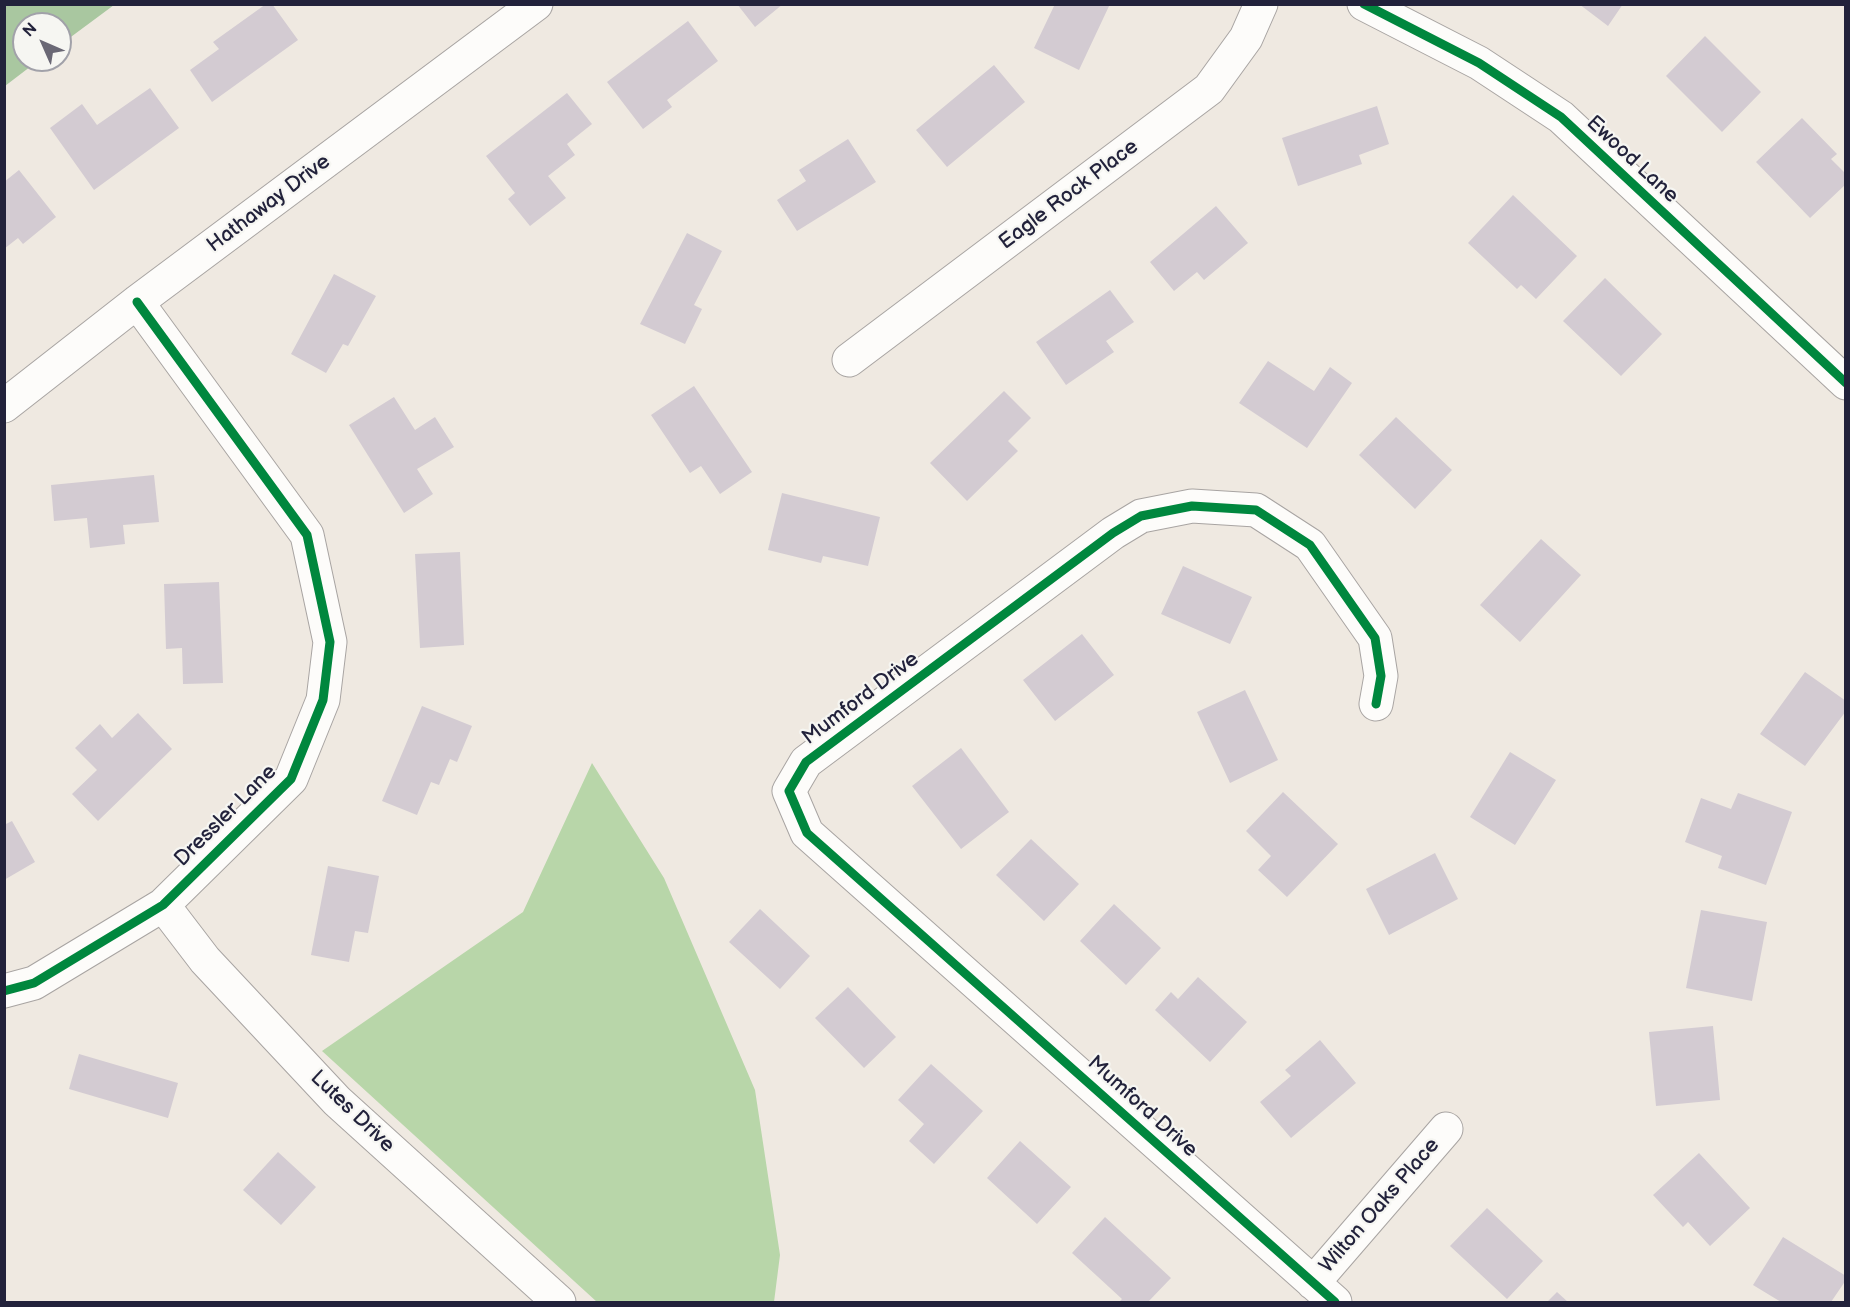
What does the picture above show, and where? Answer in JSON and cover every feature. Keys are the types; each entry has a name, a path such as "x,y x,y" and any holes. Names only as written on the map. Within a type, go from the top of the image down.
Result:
{"street":[{"name":"Hathaway Drive","path":"4,406 137,302 536,4"},
{"name":"Eagle Rock Place","path":"849,360 1209,89 1246,38 1261,4"},
{"name":"Ewood Lane","path":"1364,4 1479,63 1561,117 1845,383"},
{"name":"Dressler Lane","path":"4,991 34,983 163,904 291,779 323,700 330,642 307,536 137,302"},
{"name":"Mumford Drive","path":"1324,1293 807,832 789,792 806,762 1113,533 1142,516 1192,506 1256,510 1310,545 1375,638 1381,676 1376,704"},
{"name":"Lutes Drive","path":"163,904 205,960 337,1101 559,1302"},
{"name":"Wilton Oaks Place","path":"1324,1293 1446,1130"}],"green space":[{"path":"5,4 114,4 72,36 72,12 12,12 12,72 23,72 5,86"},
{"path":"592,763 664,878 755,1090 780,1255 774,1302 597,1302 322,1051 523,912"}],"building":[{"path":"266,4 272,4 298,40 212,102 190,70 219,49 213,42"},
{"path":"737,4 783,4 755,27"},
{"path":"1055,4 1110,4 1079,70 1034,48"},
{"path":"1579,4 1623,4 1608,26"},
{"path":"688,21 718,61 667,100 672,107 643,129 607,82"},
{"path":"1705,36 1761,92 1722,132 1666,76"},
{"path":"994,65 1025,102 947,167 916,130"},
{"path":"150,88 179,128 94,190 50,128 82,104 97,125"},
{"path":"567,93 592,124 567,144 575,155 548,176 566,198 530,226 508,199 515,193 486,156"},
{"path":"1377,106 1389,144 1359,155 1362,164 1298,186 1282,138"},
{"path":"1802,118 1837,154 1831,159 1846,174 1846,184 1810,218 1756,162"},
{"path":"848,139 876,182 797,231 777,200 806,181 799,170"},
{"path":"19,170 56,217 23,244 18,238 4,249 4,182"},
{"path":"1513,195 1577,256 1536,299 1521,285 1517,289 1468,243"},
{"path":"1216,206 1248,243 1204,280 1197,272 1174,291 1150,262"},
{"path":"687,233 722,251 694,305 702,309 685,344 640,324"},
{"path":"334,274 376,296 348,346 343,344 326,373 291,354"},
{"path":"1605,278 1662,334 1621,376 1563,321"},
{"path":"1110,290 1134,322 1106,341 1114,352 1066,385 1036,342"},
{"path":"1268,361 1314,391 1330,367 1352,383 1307,448 1239,403"},
{"path":"694,386 752,472 720,494 701,466 690,473 651,415"},
{"path":"1004,391 1031,418 1008,441 1018,451 967,501 930,463"},
{"path":"394,397 415,430 435,417 454,447 417,469 433,494 404,513 349,425"},
{"path":"1396,417 1452,470 1415,509 1359,455"},
{"path":"154,475 159,522 123,525 125,544 90,548 87,518 54,521 51,485"},
{"path":"782,493 880,517 868,566 823,556 821,563 768,550"},
{"path":"1541,539 1581,575 1520,642 1480,605"},
{"path":"460,552 464,645 420,648 415,554"},
{"path":"1183,566 1252,597 1230,644 1161,614"},
{"path":"219,582 223,683 183,684 182,648 166,649 164,584"},
{"path":"1082,634 1114,675 1055,721 1023,680"},
{"path":"1805,672 1846,701 1846,711 1805,766 1760,734"},
{"path":"1245,690 1278,760 1230,783 1197,712"},
{"path":"422,706 472,726 457,762 450,759 439,785 431,782 417,815 382,801"},
{"path":"138,713 172,749 98,821 72,794 97,770 75,748 100,724 112,738"},
{"path":"961,748 1009,812 961,849 912,786"},
{"path":"1510,752 1556,780 1515,845 1470,817"},
{"path":"1283,792 1338,844 1287,897 1258,870 1271,856 1246,831"},
{"path":"1738,793 1792,812 1766,885 1718,868 1722,856 1685,842 1701,798 1731,809"},
{"path":"12,821 35,862 4,880 4,825"},
{"path":"1031,839 1079,884 1044,921 996,875"},
{"path":"1435,853 1458,899 1389,935 1366,889"},
{"path":"328,866 379,876 368,933 355,931 349,962 311,955"},
{"path":"1114,904 1161,948 1126,985 1080,941"},
{"path":"760,909 810,956 780,989 729,942"},
{"path":"1701,910 1767,922 1752,1001 1686,988"},
{"path":"1198,977 1247,1022 1210,1062 1155,1010 1171,992 1178,999"},
{"path":"848,987 896,1037 864,1068 815,1018"},
{"path":"1713,1026 1720,1100 1656,1106 1649,1032"},
{"path":"1320,1040 1356,1083 1291,1138 1260,1102 1291,1076 1285,1070"},
{"path":"79,1054 178,1083 168,1118 69,1089"},
{"path":"931,1064 983,1111 934,1164 909,1141 924,1124 898,1100"},
{"path":"1020,1141 1071,1187 1037,1224 987,1178"},
{"path":"278,1152 316,1187 281,1225 243,1190"},
{"path":"1699,1153 1750,1208 1710,1246 1688,1222 1683,1227 1653,1195"},
{"path":"1487,1208 1543,1261 1507,1299 1450,1246"},
{"path":"1105,1217 1171,1278 1148,1302 1119,1302 1122,1299 1072,1253"},
{"path":"1783,1237 1846,1276 1846,1280 1831,1302 1781,1302 1753,1285"},
{"path":"1557,1292 1568,1302 1547,1302"}],"cycle path":[{"path":"1364,4 1479,63 1561,117 1846,383"},
{"path":"4,991 34,983 163,905 291,779 323,700 330,642 307,535 137,302"},
{"path":"1335,1302 807,833 789,791 806,762 1113,533 1141,516 1192,506 1256,510 1310,545 1375,638 1381,676 1376,704"}]}
